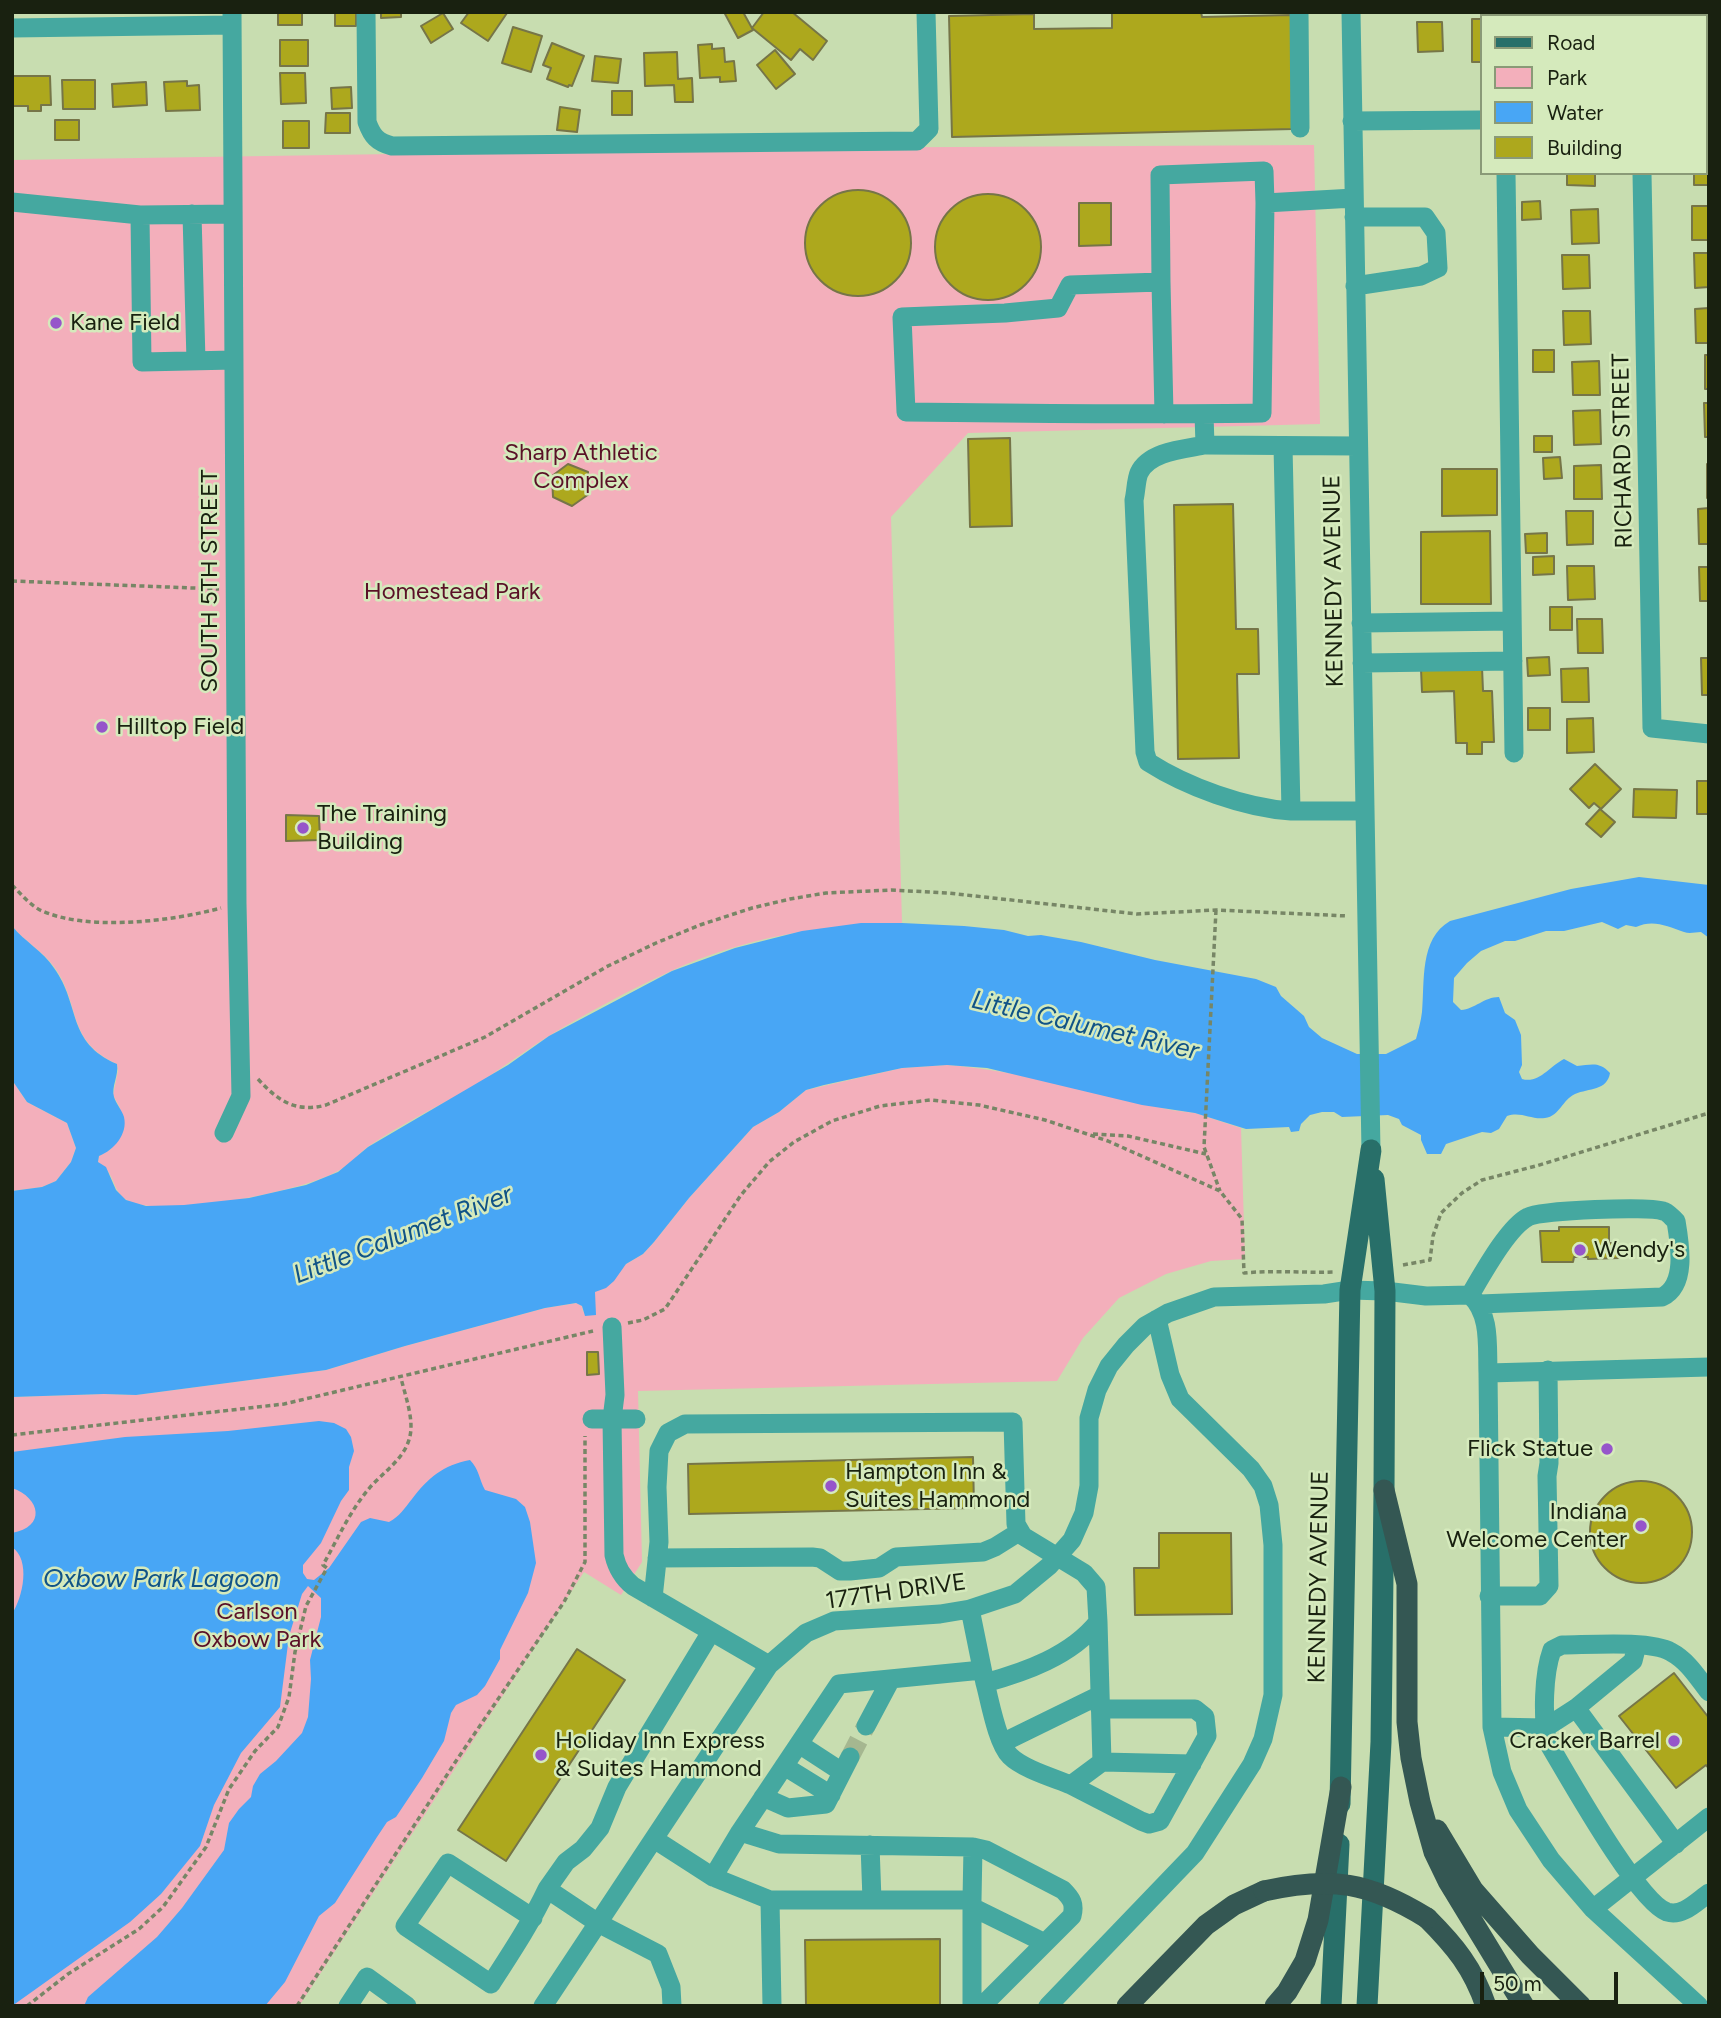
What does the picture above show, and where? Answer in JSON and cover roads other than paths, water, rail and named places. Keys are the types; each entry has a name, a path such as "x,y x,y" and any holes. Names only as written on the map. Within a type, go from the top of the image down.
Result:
{"highway":[{"path":"1384,1490 1407,1584 1407,1722 1420,1802 1434,1852 1448,1881 1524,2006"},
{"path":"1275,2006 1287,1992 1305,1961 1318,1920 1341,1787"},
{"path":"1420,1802 1473,1890 1530,1955 1581,2006"},
{"path":"1127,2006 1206,1925 1234,1905 1264,1891 1297,1883 1327,1882 1364,1887 1401,1902 1427,1918 1468,1963 1486,2006"}],"main road":[{"name":"KENNEDY AVENUE","path":"1331,2006 1341,1787 1350,1290 1371,1150"},
{"name":"KENNEDY AVENUE","path":"1367,2006 1381,1742 1385,1291 1371,1150"}],"street":[{"path":"366,12 367,122 371,133 380,143 392,146 917,142 929,129 926,12"},
{"path":"1299,12 1300,128"},
{"name":"KENNEDY AVENUE","path":"1350,12 1371,1150"},
{"path":"12,28 232,18"},
{"name":"SOUTH 5TH STREET","path":"224,1133 242,1096 237,904 232,18"},
{"path":"1352,121 1480,120"},
{"path":"1161,282 1070,285 1058,307 1006,313 902,317 906,412 1164,414 1262,413 1264,171 1160,176 1164,414"},
{"path":"1506,175 1514,753"},
{"name":"RICHARD STREET","path":"1642,175 1652,728 1709,734"},
{"path":"12,202 140,215 233,214"},
{"path":"1265,203 1354,208 1425,217 1436,233 1438,268 1421,276 1355,286"},
{"path":"192,214 195,361"},
{"path":"140,215 142,362 234,360"},
{"path":"1204,414 1205,445"},
{"path":"1358,446 1205,445 1174,451 1149,461 1139,472 1134,500 1145,752 1148,762 1177,778 1266,809 1365,811"},
{"path":"1283,446 1292,811"},
{"path":"1362,623 1512,621"},
{"path":"1362,663 1513,661"},
{"name":"177TH DRIVE","path":"543,2006 769,1665 806,1633 834,1621 940,1614 971,1609 1015,1594 1059,1557 1072,1540 1084,1513 1089,1486 1089,1418 1097,1390 1109,1366 1145,1326 1189,1304 1214,1297 1324,1294 1350,1290 1475,1300 1662,1297 1671,1293 1679,1280 1676,1221 1665,1211 1648,1210 1547,1212 1526,1217 1500,1245 1475,1300"},
{"path":"1475,1300 1485,1317 1492,1727 1502,1772 1518,1810 1551,1860 1593,1909 1699,2006"},
{"path":"1048,2006 1195,1853 1252,1764 1270,1717 1273,1695 1273,1545 1264,1486 1251,1469 1180,1399 1170,1375 1157,1319"},
{"path":"612,1327 616,1564 626,1580 653,1598 769,1665"},
{"path":"1488,1373 1709,1367"},
{"path":"1489,1596 1540,1596 1549,1586 1546,1476 1549,1463 1548,1370"},
{"path":"592,1419 636,1419"},
{"path":"653,1598 659,1542 659,1451 668,1433 685,1424 1013,1422 1016,1524 1019,1532 1084,1573 1096,1587 1102,1762"},
{"path":"657,1558 812,1557 820,1558 840,1571 869,1570 879,1568 896,1557 983,1552 1019,1532"},
{"path":"971,1609 983,1676 1002,1743 1010,1756 1021,1763 1149,1824 1160,1821 1207,1736 1205,1717 1195,1709 1100,1702 1002,1743"},
{"path":"713,1877 839,1684 891,1679 983,1676 1033,1668 1087,1636 1098,1622"},
{"path":"533,1918 448,1863 405,1926 491,1984 533,1918 547,1889 566,1862 583,1849 600,1828 617,1787 711,1632"},
{"path":"1709,1692 1688,1665 1670,1651 1636,1645 1562,1645 1552,1650 1547,1663 1547,1741 1632,1879 1667,1912 1682,1912 1709,1893"},
{"path":"1492,1727 1545,1728 1576,1708 1633,1661 1636,1645"},
{"path":"866,1726 891,1679"},
{"path":"1576,1708 1676,1844"},
{"path":"763,1797 788,1808 826,1804 846,1765 799,1744"},
{"path":"1071,1785 1102,1762 1192,1763"},
{"path":"784,1766 831,1795"},
{"path":"1593,1909 1709,1817"},
{"path":"740,1832 779,1844 972,1847 986,1850 1063,1890 1072,1898 1072,1916 982,2006"},
{"path":"654,1839 713,1877 771,1900 972,1903 1045,1943"},
{"path":"870,1845 872,1900"},
{"path":"972,1847 972,2006"},
{"path":"547,1889 598,1923 658,1954 671,1987 673,2006"},
{"path":"771,1900 772,2006"},
{"path":"348,2006 367,1977 407,2006"}],"water":[{"name":"Little Calumet River","path":"1639,877 1709,885 1709,938 1701,932 1686,933 1660,924 1636,927 1626,925 1618,929 1602,922 1564,931 1546,931 1515,941 1505,941 1481,951 1454,978 1453,1002 1461,1010 1499,997 1505,1013 1515,1020 1521,1035 1522,1065 1519,1072 1522,1079 1539,1077 1564,1059 1577,1066 1598,1065 1610,1073 1601,1086 1575,1094 1550,1117 1517,1114 1507,1116 1499,1129 1446,1144 1441,1154 1427,1154 1421,1135 1402,1125 1399,1119 1388,1115 1342,1117 1334,1112 1322,1112 1310,1115 1301,1124 1299,1131 1291,1132 1289,1127 1246,1129 1195,1113 1142,1105 987,1068 947,1065 902,1068 806,1090 779,1112 753,1127 643,1254 626,1264 606,1288 595,1292 596,1315 585,1316 582,1306 576,1303 545,1308 326,1370 136,1395 12,1397 12,1191 42,1187 56,1181 71,1162 76,1148 67,1123 27,1102 12,1080 12,926 54,968 89,1045 117,1064 113,1093 124,1117 124,1129 115,1146 99,1156 98,1162 106,1167 116,1190 126,1200 146,1206 184,1205 249,1198 306,1185 338,1172 368,1147 508,1065 549,1036 672,971 735,948 802,931 861,923 902,923 1004,930 1028,936 1041,935 1081,942 1155,960 1256,979 1276,987 1281,996 1304,1016 1309,1027 1322,1038 1357,1054 1386,1054 1416,1039 1422,1015 1428,950 1440,929 1450,921 1571,889"},
{"name":"Oxbow Park Lagoon","path":"319,1421 334,1423 346,1429 354,1451 349,1467 349,1490 321,1543 303,1565 303,1573 307,1579 314,1580 329,1568 361,1522 370,1518 389,1522 402,1512 430,1479 460,1462 470,1460 473,1463 485,1490 516,1499 525,1507 536,1563 528,1593 500,1650 500,1659 477,1695 456,1705 451,1713 444,1741 422,1778 396,1817 387,1822 335,1903 319,1916 285,1982 265,2006 84,2006 88,1997 157,1937 182,1908 224,1850 229,1823 251,1797 253,1786 260,1774 302,1733 308,1717 310,1660 321,1617 321,1598 308,1586 302,1594 289,1636 280,1707 241,1753 214,1805 200,1846 161,1894 130,1922 12,2006 12,1614 22,1589 23,1569 18,1553 12,1547 12,1533 30,1525 36,1512 29,1498 12,1488 12,1452 125,1437 228,1431"}],"tunnel":[{"path":"850,1757 866,1726"}],"place":[{"name":"Kane Field","path":"56,323"},
{"name":"Hilltop Field","path":"102,727"},
{"name":"The Training Building","path":"303,828"},
{"name":"Wendy's","path":"1580,1250"},
{"name":"Flick Statue","path":"1607,1449"},
{"name":"Hampton Inn & Suites Hammond","path":"831,1486"},
{"name":"Indiana Welcome Center","path":"1641,1526"},
{"name":"Cracker Barrel","path":"1674,1741"},
{"name":"Holiday Inn Express & Suites Hammond","path":"541,1755"}],"park label":[{"name":"Sharp Athletic Complex","path":"581,467"},
{"name":"Homestead Park","path":"452,592"},
{"name":"Carlson Oxbow Park","path":"257,1626"}]}
